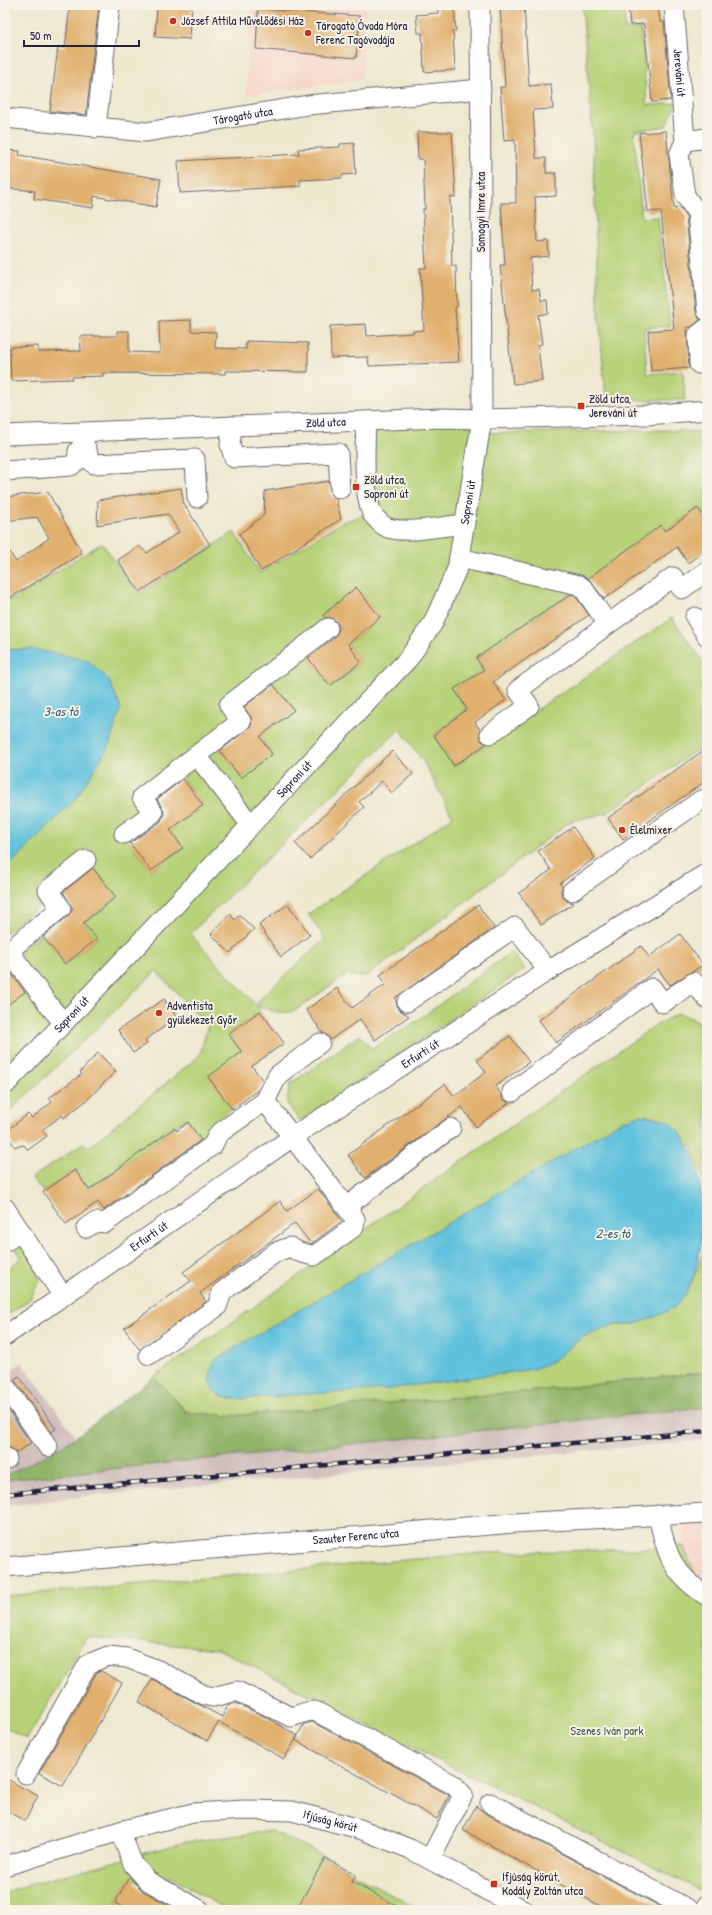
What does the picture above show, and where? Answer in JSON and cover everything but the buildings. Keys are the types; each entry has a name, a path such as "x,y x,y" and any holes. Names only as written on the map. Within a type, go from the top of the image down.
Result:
{"street":[{"path":"96,128 110,5"},
{"name":"Somogyi Imre utca","path":"480,5 482,419"},
{"name":"Jereváni út","path":"674,5 685,141 679,154 685,195 697,213 707,311"},
{"name":"Tárogató utca","path":"5,118 146,132 308,105 481,89"},
{"path":"685,141 707,138"},
{"path":"699,364 698,336 707,328"},
{"name":"Zöld utca","path":"5,435 82,439 232,426 440,418 482,419 646,415 707,410"},
{"name":"Zöld utca","path":"646,415 707,420"},
{"name":"Soproni út","path":"5,1085 408,659 433,624 457,569 482,419"},
{"path":"366,422 365,442 367,491 371,513 387,527 404,530 465,524"},
{"path":"232,426 230,445 234,458 338,453 340,489"},
{"path":"5,471 71,466 77,461 78,451 82,439"},
{"path":"82,439 89,452 89,459 94,464 195,459 197,498"},
{"path":"459,558 579,585 608,624"},
{"path":"490,734 529,706 518,690 674,577 682,589 707,571"},
{"path":"695,617 707,636"},
{"path":"124,834 153,813 142,797 241,721 229,705 328,628"},
{"path":"197,756 251,825"},
{"path":"572,891 701,800 707,798"},
{"path":"64,1023 7,952 61,908 48,890 86,860"},
{"name":"Erfurti út","path":"5,1336 293,1136 548,971 707,873"},
{"path":"407,1002 515,927 548,971"},
{"path":"512,1092 652,988 663,1003 694,982 707,999"},
{"path":"86,1228 96,1222 105,1223 213,1145 218,1134 265,1101 278,1075 320,1043"},
{"path":"149,1355 216,1307 222,1292 276,1252 290,1248 314,1256 354,1228 355,1219 265,1101"},
{"path":"346,1207 451,1128"},
{"path":"5,1208 12,1237 63,1296"},
{"path":"5,1386 48,1447"},
{"name":"Szauter Ferenc utca","path":"5,1567 513,1523 707,1513"},
{"path":"658,1515 664,1544 675,1569 691,1586 707,1596"},
{"path":"26,1774 88,1664 108,1656 127,1658 158,1670 204,1695 213,1697 237,1691 291,1717 300,1715 307,1710 315,1711 454,1785 463,1795 430,1859"},
{"path":"490,1803 690,1910"},
{"name":"Ifjúság körút","path":"5,1866 120,1832 193,1813 244,1810 292,1811 360,1829 430,1859 524,1910"},
{"path":"120,1832 132,1864 148,1881 200,1910"},
{"path":"704,1910 707,1905"}],"shaded area":[{"path":"251,5 365,5 362,80 246,95"},
{"path":"22,1363 76,1437 51,1453 5,1476 5,1374"},
{"path":"707,1407 707,1440 79,1497 5,1506 5,1480"},
{"path":"707,1513 707,1601 683,1546 684,1514"}],"green space":[{"path":"582,5 624,5 625,29 641,28 647,105 677,103 666,126 635,131 634,135 642,218 658,217 670,326 644,328 647,374 683,371 685,400 606,400 598,306 593,134"},
{"path":"440,418 494,433 660,430 707,432 707,520 698,508 665,531 661,526 586,580 575,591 476,658 484,670 454,689 467,709 434,735 454,766 672,618 707,667 707,743 607,813 571,821 368,975 357,977 347,974 291,1012 277,1012 258,1006 260,1011 228,1034 242,1052 232,1109 208,1127 204,1143 186,1119 89,1190 75,1170 43,1192 32,1178 83,1143 89,1147 200,1055 208,1025 156,971 5,1116 5,1035 7,1033 5,1030 5,1007 28,990 6,962 41,934 65,964 97,939 83,923 116,897 91,865 5,933 5,870 76,798 31,649 5,650 5,594 10,601 102,543 139,594 234,532 260,573 342,522 371,513 366,422","holes":["356,588 380,617 348,644 361,662 330,686 306,655 271,682 294,710 260,737 272,754 241,778 218,747 181,776 203,806 170,830 183,848 151,871 124,835 153,813 142,797 241,721 229,705 331,625 323,615","400,729 423,761 453,817 308,914 325,939 268,991 259,1000 257,1006 190,934"]},
{"path":"511,952 525,969 300,1121 287,1104 290,1084 360,1035 371,1049 414,1023"},
{"path":"679,1013 707,1025 707,1190 691,1145 224,1354 211,1383 214,1390 218,1394 231,1399 310,1394 555,1359 574,1343 596,1330 612,1325 634,1324 674,1307 692,1282 707,1241 707,1372 535,1391 230,1416 187,1412 154,1377 656,1025"},
{"path":"20,1244 36,1266 40,1280 30,1299 5,1317 5,1271 22,1258 14,1246"},
{"path":"707,1372 707,1407 5,1480 5,1476 51,1453 76,1437 154,1377 186,1412 230,1416 535,1391"},
{"name":"Szenes Iván park","path":"683,1546 707,1601 707,1876 699,1890 218,1649 87,1637 27,1739 5,1727 5,1596 482,1553 635,1549"},
{"path":"271,1831 307,1847 419,1910 228,1910 169,1876 160,1892 129,1878 115,1903 128,1910 5,1910 5,1892 28,1885 186,1842"}],"water":[{"name":"3-as tó","path":"31,649 87,660 109,680 121,708 108,748 76,798 5,870 5,650"},
{"name":"2-es tó","path":"640,1115 661,1119 672,1124 685,1140 695,1161 700,1186 703,1212 702,1239 697,1264 689,1287 678,1304 674,1307 662,1314 639,1322 628,1325 612,1325 591,1333 574,1343 556,1359 534,1369 388,1389 231,1399 217,1393 213,1389 210,1378 216,1359 622,1121"}],"railway":[{"path":"5,1494 707,1431"}],"place":[{"name":"József Attila Művelődési Ház","path":"173,21"},
{"name":"Tárogató Óvoda Móra Ferenc Tagóvodája","path":"308,33"},
{"name":"Zöld utca, Jereváni út","path":"581,406"},
{"name":"Zöld utca, Soproni út","path":"356,487"},
{"name":"Élelmixer","path":"622,830"},
{"name":"Adventista gyülekezet Győr","path":"159,1013"},
{"name":"Ifjúság körút, Kodály Zoltán utca","path":"494,1884"}]}
